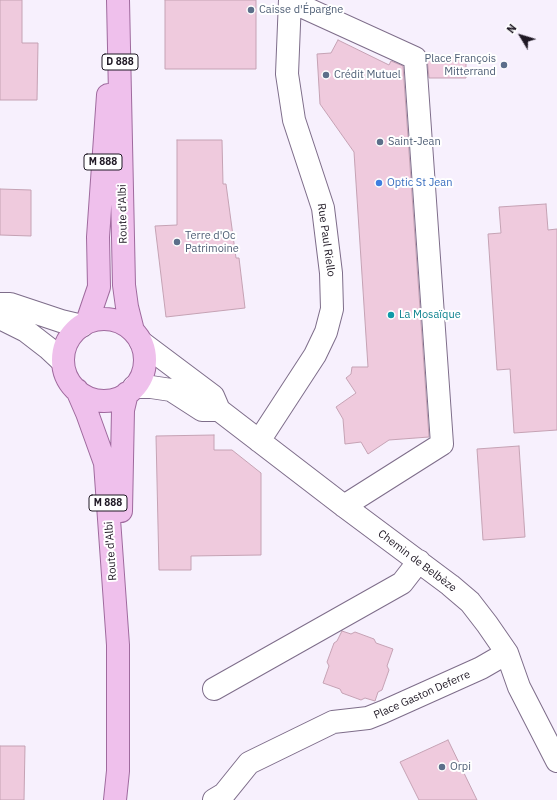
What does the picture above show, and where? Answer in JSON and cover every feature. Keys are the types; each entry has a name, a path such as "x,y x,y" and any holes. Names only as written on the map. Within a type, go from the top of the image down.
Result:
{"main road":[{"name":"Route d'Albi","path":"84,324 99,288 98,237 114,0"},
{"name":"Route d'Albi","path":"118,0 124,285 127,307 137,337"},
{"path":"107,319 116,321 125,325 137,337 144,361 143,370 130,390 111,400 102,400 88,397 77,390 68,380 63,362 66,345 75,331 84,324 107,319"},
{"name":"Route d'Albi","path":"77,390 105,463 118,645 119,727 118,771 115,800"},
{"name":"Route d'Albi","path":"117,620 123,410 130,390"}],"street":[{"path":"290,0 415,58 442,444 344,506"},
{"name":"Rue Paul Riello","path":"259,441 316,355 326,332 332,309 331,273 323,208 294,120 287,74 290,0"},
{"path":"0,304 10,304 61,321 84,324"},
{"path":"0,318 26,331 63,362"},
{"name":"Chemin de Belbèze","path":"137,337 213,396 219,410 344,506 419,561 470,602 507,653 520,687 557,761"},
{"path":"130,390 151,387 171,390 202,410 219,410"},
{"path":"214,689 402,582 419,561"},
{"name":"Place Gaston Deferre","path":"214,800 224,794 249,763 333,722 368,718 383,712 481,668 507,653"}],"building":[{"path":"0,0 22,0 22,43 38,43 37,100 0,100"},
{"path":"165,0 256,0 256,69 165,69"},
{"path":"338,40 389,65 391,61 403,66 429,437 389,440 368,454 361,442 345,444 343,419 336,407 356,393 346,378 351,374 352,367 368,367 354,152 320,104 317,54 331,53"},
{"path":"427,57 466,57 466,78 429,78"},
{"path":"177,140 222,140 223,184 226,184 236,258 239,258 245,308 166,317 155,226 177,225"},
{"path":"0,189 31,190 31,236 0,235"},
{"path":"546,204 548,230 557,229 557,430 514,433 510,369 497,370 488,234 501,233 499,207"},
{"path":"214,435 214,450 232,450 261,473 261,555 191,556 191,570 159,570 156,436"},
{"path":"519,446 525,537 483,540 477,449"},
{"path":"342,631 351,634 355,632 374,639 376,643 393,649 387,666 389,670 382,690 378,692 375,701 365,698 361,700 342,693 340,689 323,683 329,666 327,662 334,643 337,641"},
{"path":"448,740 477,800 419,800 400,762"},
{"path":"0,746 25,746 24,800 0,800"}],"place":[{"name":"Caisse d'Épargne","path":"251,10"},
{"name":"Place François Mitterrand","path":"504,65"},
{"name":"Crédit Mutuel","path":"326,75"},
{"name":"Saint-Jean","path":"380,142"},
{"name":"Optic St Jean","path":"379,183"},
{"name":"Terre d'Oc Patrimoine","path":"177,242"},
{"name":"La Mosaïque","path":"391,315"},
{"name":"Orpi","path":"442,767"}]}
